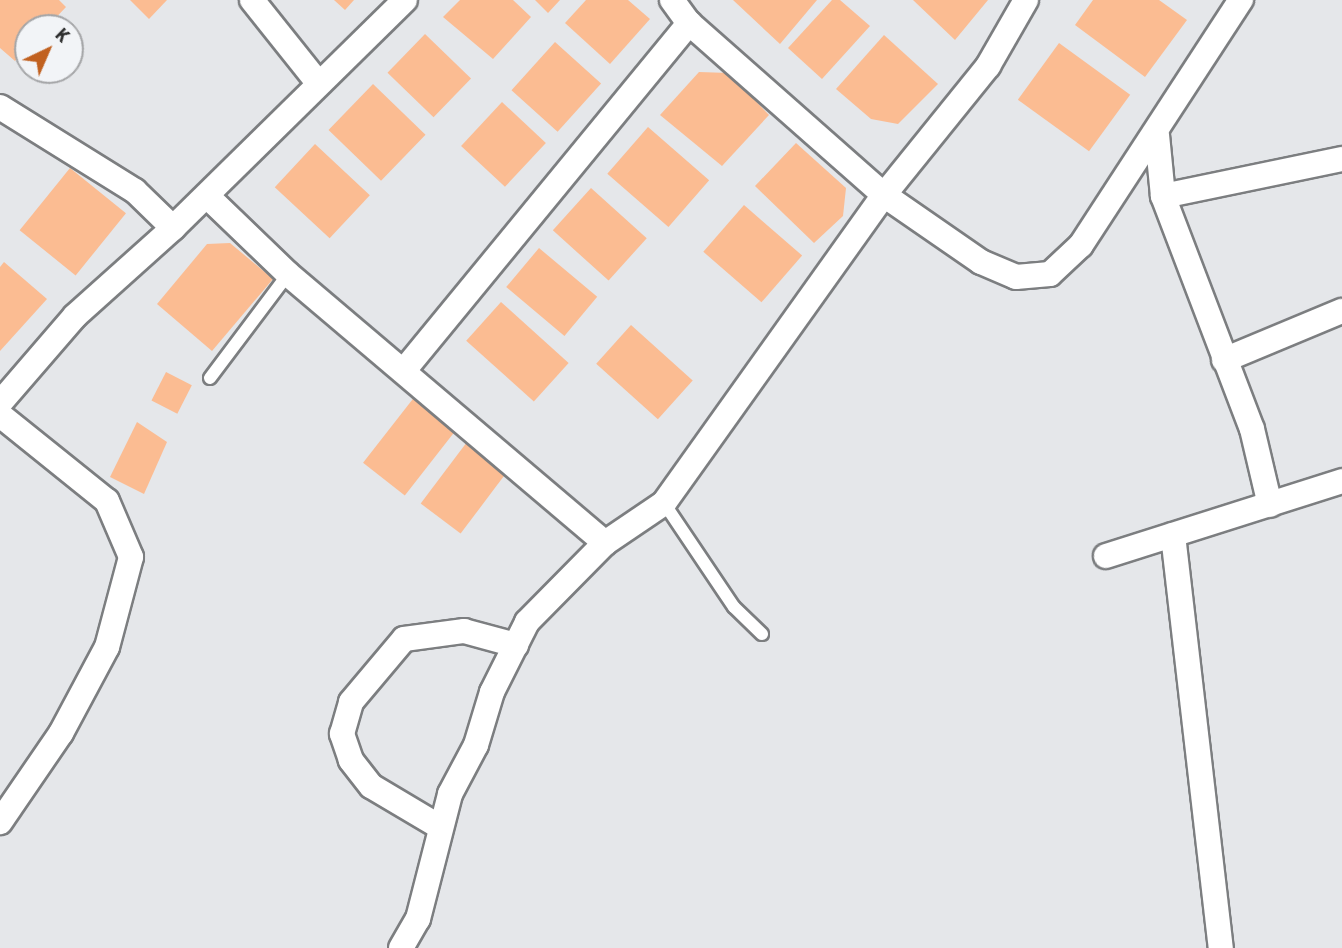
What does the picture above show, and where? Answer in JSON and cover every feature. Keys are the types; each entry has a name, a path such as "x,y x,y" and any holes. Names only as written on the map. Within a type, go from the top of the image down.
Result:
{"street":[{"path":"251,0 319,84"},
{"path":"0,403 75,316 173,229 405,0"},
{"path":"672,0 689,23 884,195 981,262 1016,277 1050,274 1081,245 1157,135 1241,0"},
{"path":"401,948 418,919 440,827 527,622 605,543 664,503 884,195 988,66 1026,0"},
{"path":"405,369 689,23"},
{"path":"0,107 135,191 173,229"},
{"path":"1157,135 1163,196 1252,429 1270,505"},
{"path":"1163,196 1342,159"},
{"path":"207,195 288,274 405,369 605,543"},
{"path":"1224,360 1342,311"},
{"path":"0,415 107,501 131,557 107,647 61,733 0,822"},
{"path":"1106,556 1342,481"},
{"path":"1173,535 1221,948"},
{"path":"440,827 371,786 351,760 342,734 351,702 404,639 464,631 516,645"}],"lane":[{"path":"210,377 288,274"},
{"path":"664,503 727,598 762,634"}],"building":[{"path":"0,0 59,0 66,7 59,14 14,14 14,60 0,48"},
{"path":"130,0 167,0 149,19"},
{"path":"334,0 354,0 345,10"},
{"path":"460,0 513,0 531,17 493,59 443,17"},
{"path":"535,0 560,0 548,13"},
{"path":"586,0 628,0 650,19 610,64 565,23"},
{"path":"733,0 817,0 780,44"},
{"path":"832,0 840,0 870,26 822,79 788,48"},
{"path":"913,0 988,0 955,40"},
{"path":"1093,0 1159,0 1187,20 1145,77 1075,25"},
{"path":"425,34 471,78 434,117 387,73"},
{"path":"884,35 938,84 898,124 871,119 836,89"},
{"path":"555,42 601,83 558,132 512,90"},
{"path":"1059,43 1130,95 1089,151 1018,100"},
{"path":"699,72 729,73 769,115 722,166 660,115"},
{"path":"373,84 426,135 381,181 329,130"},
{"path":"502,102 546,143 505,187 461,146"},
{"path":"648,127 709,180 668,227 607,174"},
{"path":"796,143 846,188 843,216 814,243 755,186"},
{"path":"315,144 370,195 330,238 275,187"},
{"path":"70,168 126,213 76,275 20,230"},
{"path":"591,188 647,238 609,281 553,230"},
{"path":"744,205 802,256 761,302 703,252"},
{"path":"230,243 273,279 212,351 157,304 207,244"},
{"path":"539,248 597,297 564,336 506,287"},
{"path":"4,262 47,299 0,351 0,267"},
{"path":"501,302 569,363 534,402 466,341"},
{"path":"631,325 693,381 658,419 596,364"},
{"path":"166,372 192,385 177,414 151,401"},
{"path":"416,395 458,428 405,495 363,463"},
{"path":"137,422 167,442 144,494 110,477"},
{"path":"467,442 507,472 461,534 421,503"}]}
